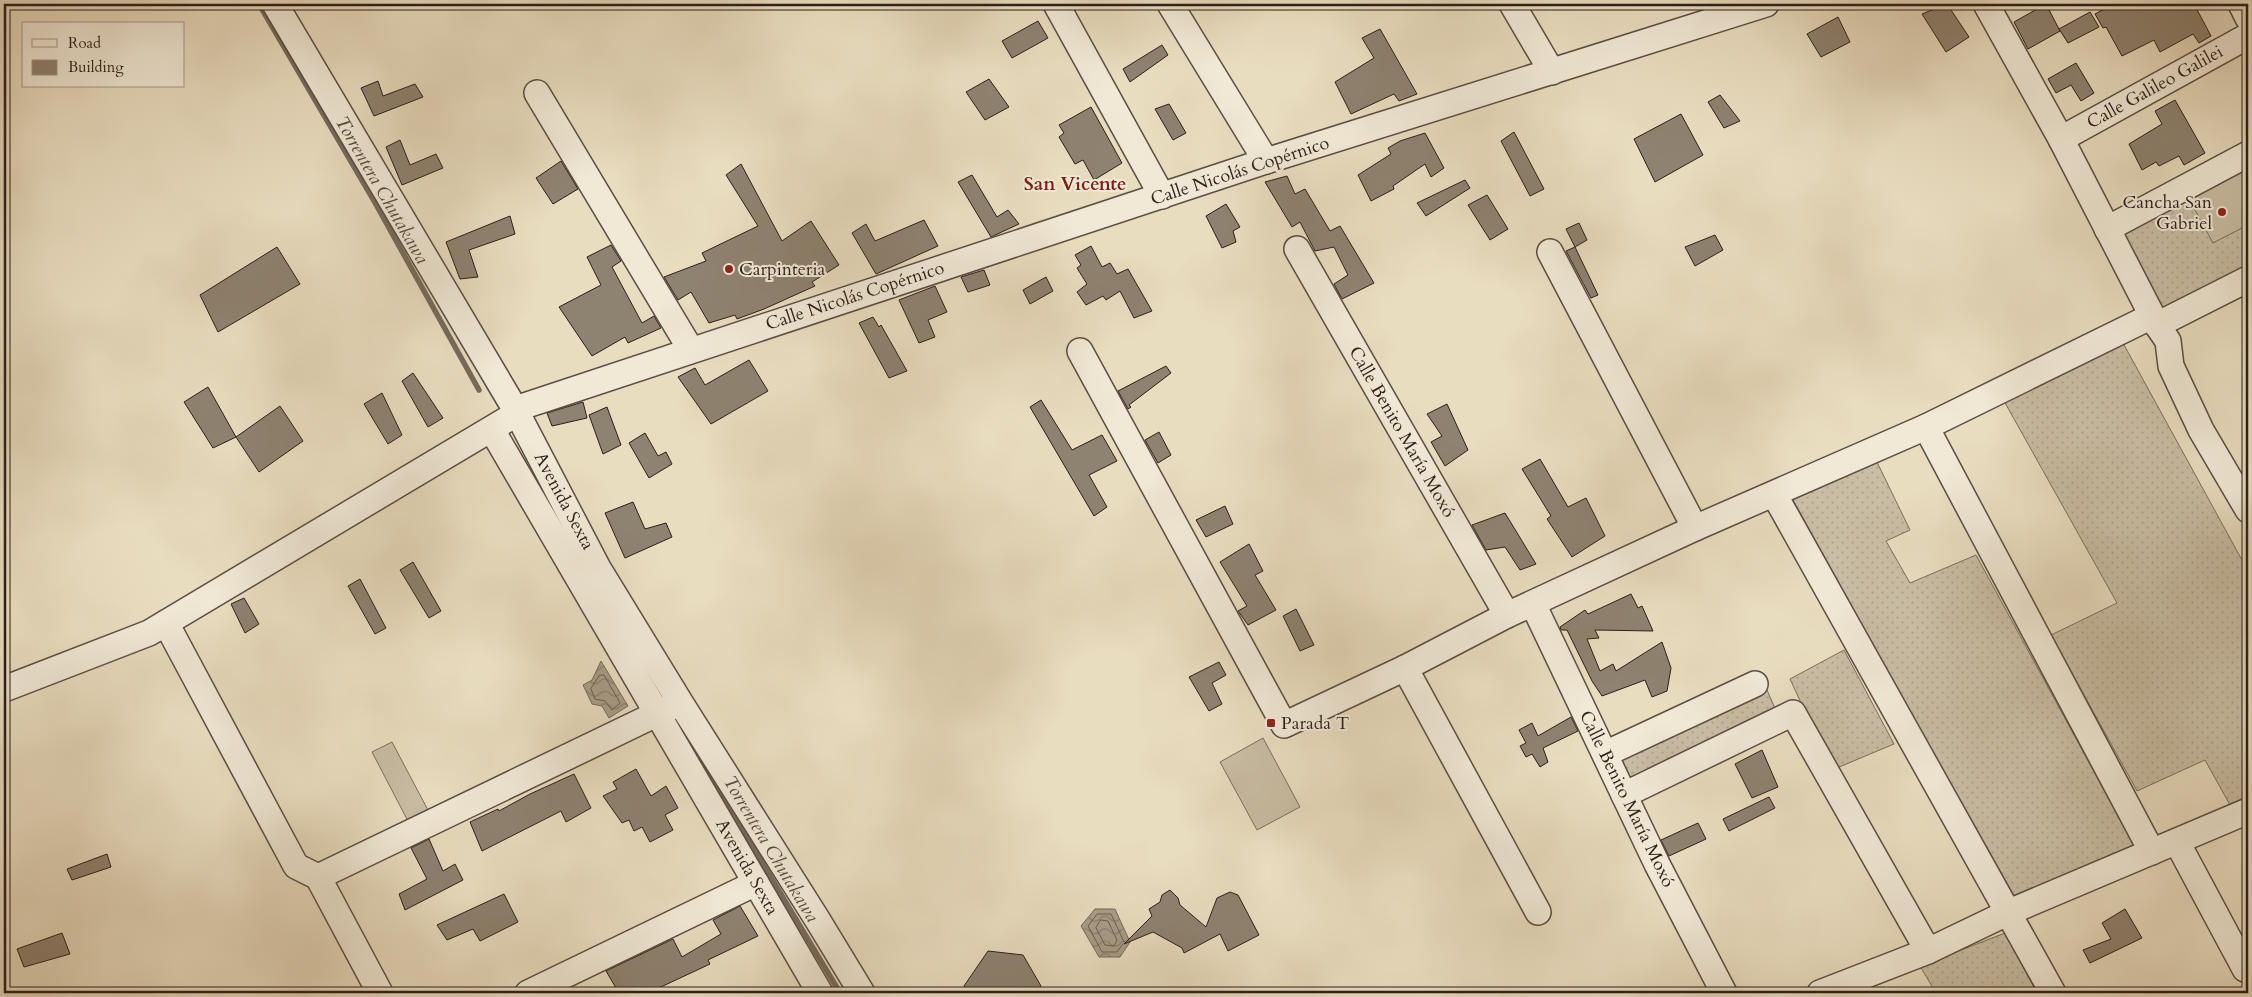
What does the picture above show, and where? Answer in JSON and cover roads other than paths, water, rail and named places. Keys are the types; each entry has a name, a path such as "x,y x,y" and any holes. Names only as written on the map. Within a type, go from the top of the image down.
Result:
{"street":[{"name":"Avenida Sexta","path":"275,4 504,420 671,707 756,882 820,993"},
{"path":"1056,4 1162,196"},
{"path":"1170,4 1266,162"},
{"path":"1512,4 1552,72"},
{"name":"Calle Nicolás Copérnico","path":"4,689 149,633 504,420 691,350 1266,162 1552,72 1734,8 1766,4"},
{"path":"1986,4 2061,139 2154,320 2168,341 2171,366 2201,430 2248,510"},
{"path":"2241,4 2248,18"},
{"name":"Calle Galileo Galilei","path":"2061,139 2248,36"},
{"path":"537,93 691,350"},
{"path":"2107,229 2248,154"},
{"name":"Calle Benito María Moxó","path":"1297,248 1507,615"},
{"path":"1550,252 1695,528"},
{"path":"1080,351 1284,725 1405,668 1507,615 1695,528 1926,427 2154,320 2248,279"},
{"path":"1926,427 2152,852"},
{"path":"1774,494 2053,993"},
{"name":"Calle Benito María Moxó","path":"1533,604 1624,795 1724,993"},
{"path":"166,623 296,866 318,877 380,993"},
{"path":"1405,668 1538,912"},
{"path":"1605,754 1755,684"},
{"name":"Avenida Sexta","path":"671,707 817,919 862,993"},
{"path":"318,877 671,707"},
{"path":"1624,795 1793,712 1928,951"},
{"path":"1820,993 1928,951 2007,913 2248,811"},
{"path":"2177,842 2245,969"},
{"path":"528,993 756,882"}],"water":[{"path":"601,661 628,706 609,718 602,706 592,704 583,685 592,680"},
{"path":"1095,909 1115,909 1130,942 1120,957 1099,957 1081,926"}],"waterway":[{"name":"Torrentera Chutakawa","path":"259,4 373,199 479,390"},
{"name":"Torrentera Chutakawa","path":"677,720 840,993"}],"place":[{"name":"Cancha San Gabriel","path":"2222,212"},
{"name":"Carpinteria","path":"729,269"},
{"name":"Parada T","path":"1271,723"}],"district":[{"name":"San Vicente","path":"1075,184"}]}
